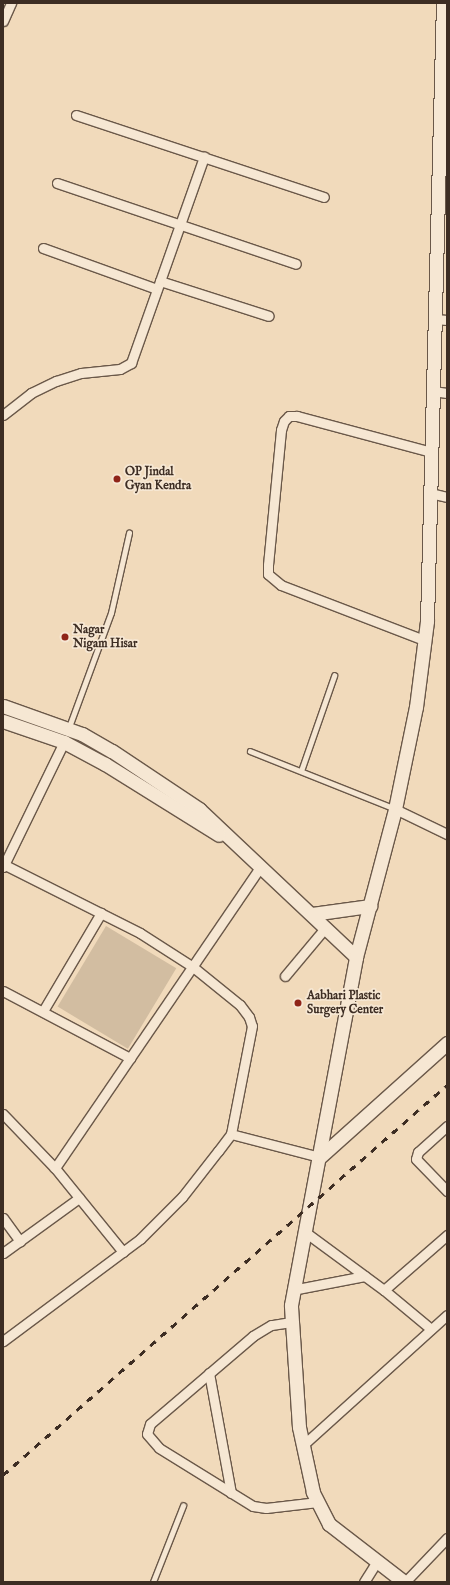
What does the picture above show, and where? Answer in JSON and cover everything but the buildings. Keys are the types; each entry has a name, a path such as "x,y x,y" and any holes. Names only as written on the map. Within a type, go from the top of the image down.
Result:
{"main road":[{"path":"404,1582 330,1524 313,1492 302,1446 291,1322 292,1290 320,1157 356,957 395,809 416,707 424,640 433,392 441,320 443,3"},
{"path":"3,706 68,729 112,751 199,809 238,848 312,914 356,957"},
{"path":"3,721 64,742 163,798 238,848"},
{"path":"312,914 370,906"},
{"path":"320,1157 447,1043"}],"street":[{"path":"3,21 12,3"},
{"path":"76,115 324,197"},
{"path":"3,415 31,393 56,380 81,373 127,367 134,357 204,157"},
{"path":"57,183 296,264"},
{"path":"42,248 159,285 269,316"},
{"path":"433,392 447,393"},
{"path":"424,640 281,585 268,574 268,566 281,430 284,421 289,416 297,416 431,452"},
{"path":"430,493 447,497"},
{"path":"3,1341 140,1239 182,1197 232,1134 252,1026 249,1017 240,1005 192,967 140,933 3,865 64,742"},
{"path":"395,809 447,834"},
{"path":"55,1168 260,868"},
{"path":"43,1012 102,913"},
{"path":"285,976 326,927"},
{"path":"3,990 130,1058"},
{"path":"3,1114 55,1168 122,1252"},
{"path":"447,1126 418,1152 416,1160 447,1191"},
{"path":"232,1134 320,1157"},
{"path":"3,1254 79,1198"},
{"path":"3,1218 20,1241"},
{"path":"305,1232 384,1290 431,1330"},
{"path":"384,1290 447,1235"},
{"path":"292,1290 365,1276"},
{"path":"302,1446 447,1315"},
{"path":"291,1322 262,1330 150,1424 147,1434 159,1448 231,1493 260,1508 318,1502"},
{"path":"209,1373 231,1493"},
{"path":"404,1582 447,1538"},
{"path":"364,1582 377,1561"}],"lane":[{"path":"64,742 111,613 129,533"},
{"path":"301,771 334,676"},
{"path":"250,751 395,809"},
{"path":"153,1582 183,1506"}],"shaded area":[{"path":"106,926 176,968 128,1049 58,1007"}],"railway":[{"path":"3,1475 447,1085"}],"place":[{"name":"OP Jindal Gyan Kendra","path":"117,479"},
{"name":"Nagar Nigam Hisar","path":"65,637"},
{"name":"Aabhari Plastic Surgery Center","path":"298,1003"}]}
